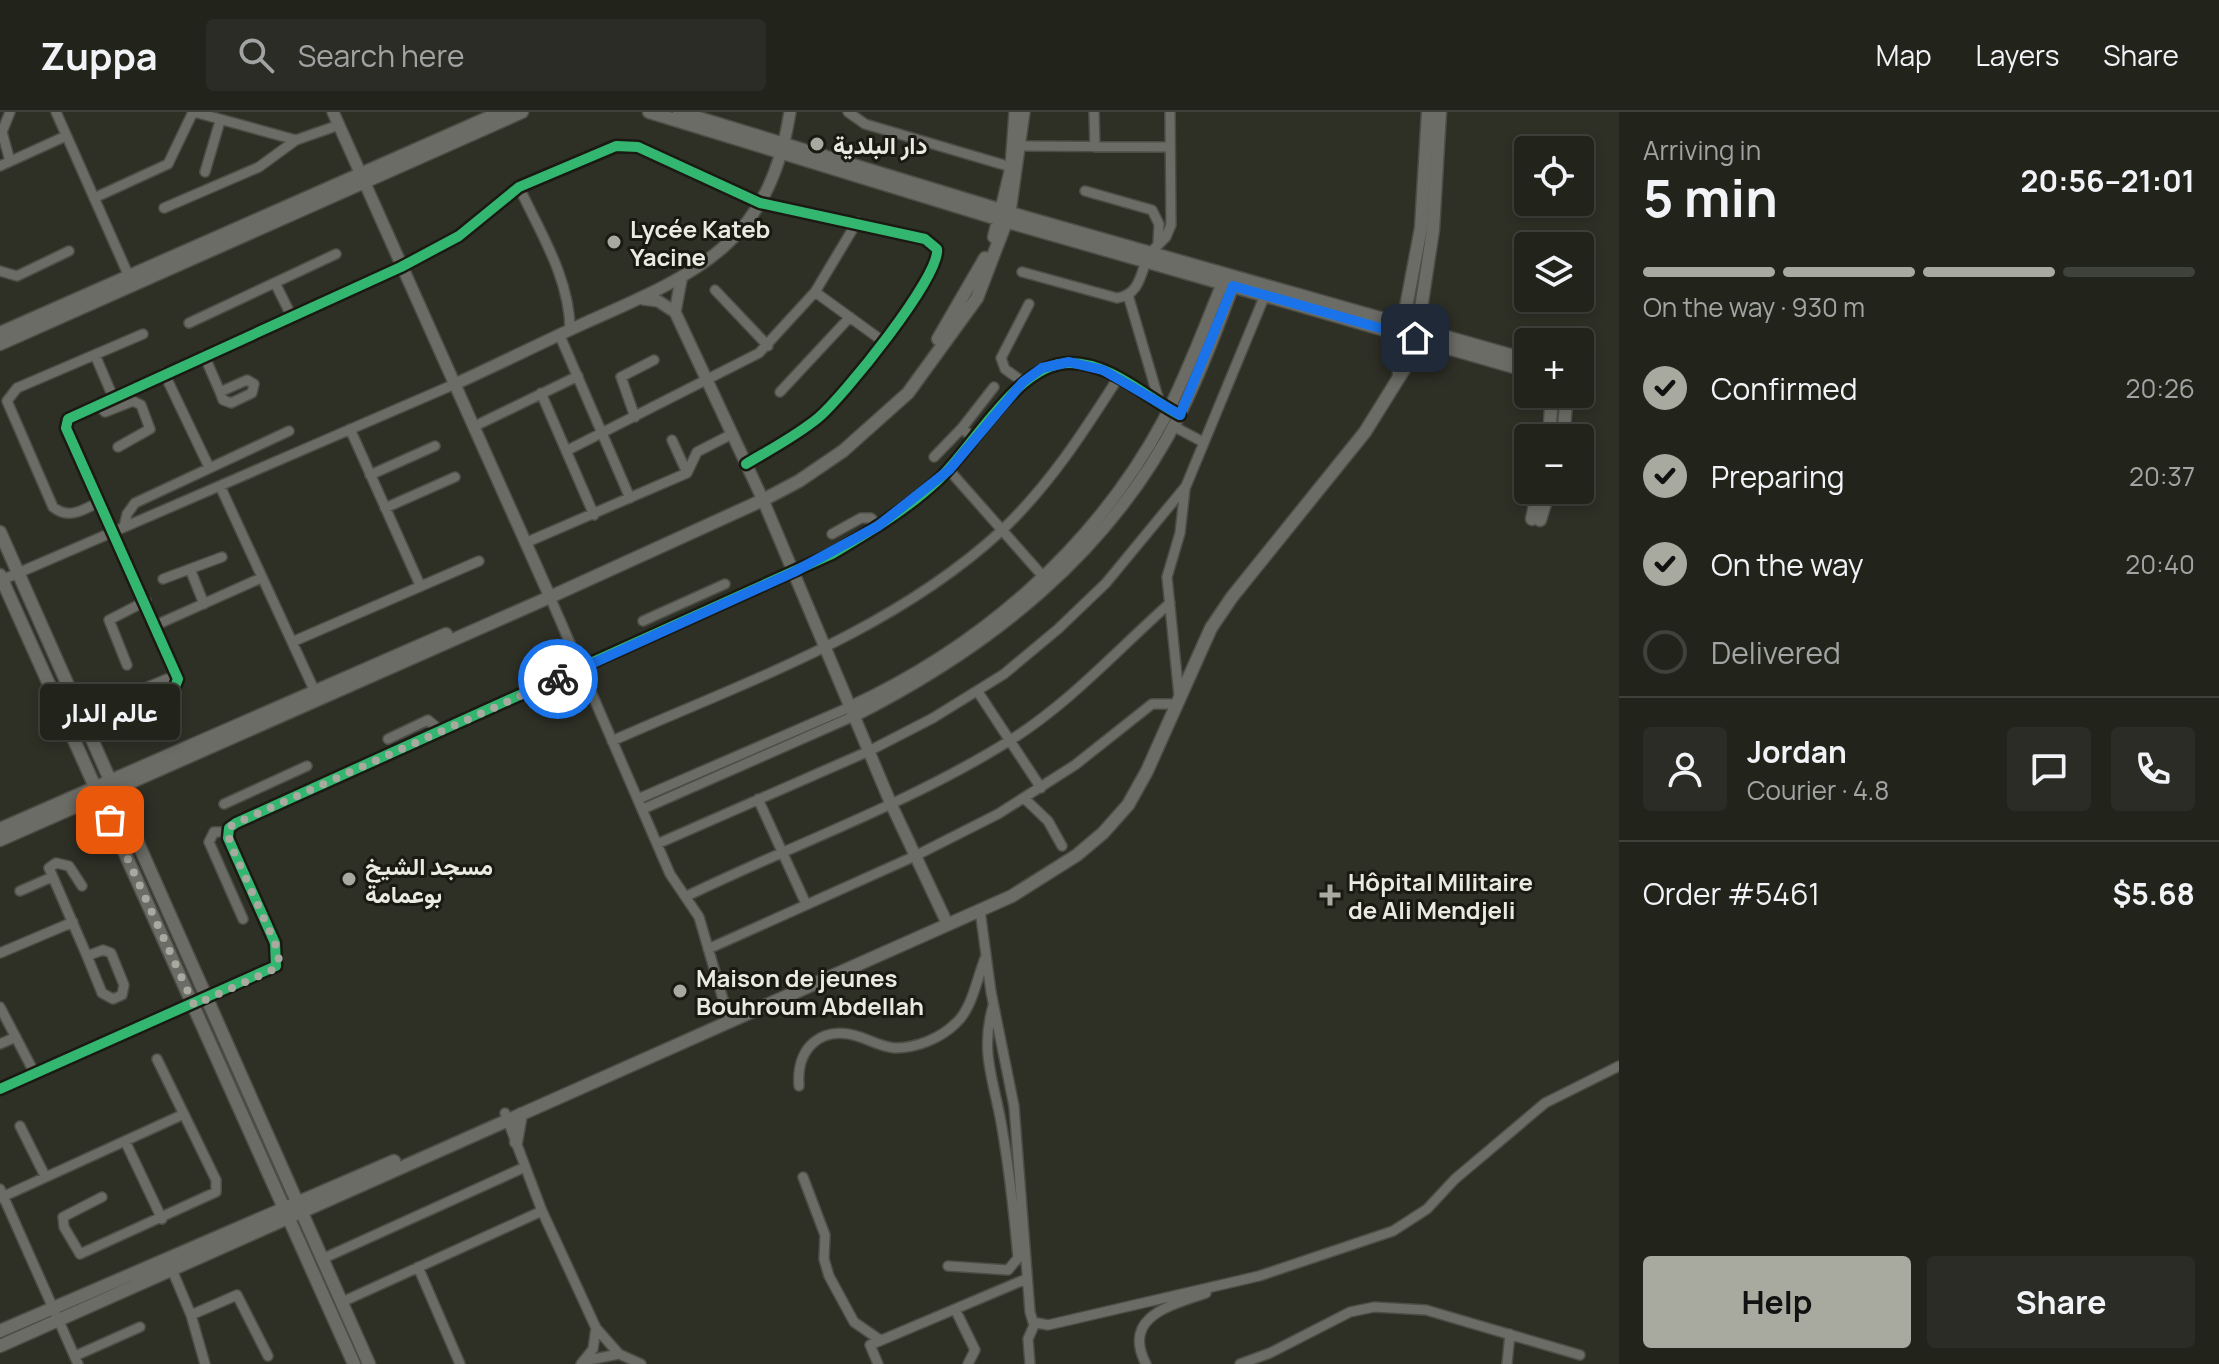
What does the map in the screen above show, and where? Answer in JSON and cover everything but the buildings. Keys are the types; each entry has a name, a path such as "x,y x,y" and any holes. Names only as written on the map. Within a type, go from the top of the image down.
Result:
{"main road":[{"path":"362,179 501,112"},
{"path":"0,333 522,112"},
{"path":"649,112 782,147"},
{"path":"679,112 1004,216 1152,253 1402,329 1514,357"},
{"path":"1399,375 1402,329 1421,228 1428,112"},
{"path":"506,1117 521,1114 980,910 1047,876 1112,825 1141,783 1177,700 1221,612 1365,432 1408,363 1433,230 1440,112"},
{"path":"0,840 112,785 762,497 853,434 905,385 965,298 1004,216"},
{"path":"1230,279 1265,295 1402,329"},
{"path":"0,344 130,280"},
{"path":"1416,333 1514,366"},
{"path":"1537,504 1536,519 1543,504"},
{"path":"0,532 112,785 200,1002 293,1210 354,1364"},
{"path":"1,578 97,792 200,1002"},
{"path":"0,829 97,792"},
{"path":"0,1346 57,1314 506,1117 727,1013 931,925 947,923"},
{"path":"516,1142 521,1114"},
{"path":"293,1210 322,1259 369,1364"},
{"path":"0,1331 57,1314"}],"street":[{"path":"10,112 2,132 5,163 66,136"},
{"path":"56,112 130,280"},
{"path":"94,198 168,164 193,112 296,140"},
{"path":"333,112 583,668 670,874 699,917 727,1013"},
{"path":"1,578 18,574 455,384 681,280 724,249 748,224 760,203 782,147 790,112"},
{"path":"848,112 865,124 1011,167"},
{"path":"1004,216 1015,112"},
{"path":"1004,216 1021,146 1024,112"},
{"path":"1094,112 1095,147"},
{"path":"1022,272 1112,298 1128,295 1137,286 1152,253 1171,225 1170,112"},
{"path":"205,172 220,121"},
{"path":"164,208 259,167 296,140 339,125"},
{"path":"140,710 172,694 178,683 119,530 99,502 66,425 71,416 401,267 459,236 519,187 611,148 627,145 760,203 925,239 937,249 935,265 884,342 820,416 746,464"},
{"path":"1021,146 1170,147"},
{"path":"519,187 556,267 567,301 565,333 578,376 630,498"},
{"path":"1085,191 1152,210 1159,224 1152,253"},
{"path":"566,451 741,364 768,346 815,292 857,222"},
{"path":"0,271 17,276 69,251"},
{"path":"189,323 336,254"},
{"path":"1047,581 1101,514 1170,409 1230,279"},
{"path":"675,312 681,280"},
{"path":"275,283 291,315"},
{"path":"715,290 768,346"},
{"path":"815,292 884,342"},
{"path":"643,809 852,711 945,655 1091,546 1173,426 1170,409 1128,295"},
{"path":"708,949 915,856 1041,788 1152,704 1177,700 1168,567 1180,533 1186,486 1265,295"},
{"path":"641,299 658,301 675,312 762,497 891,804 947,923"},
{"path":"1023,382 1005,369 1001,358 1029,304"},
{"path":"780,392 850,317"},
{"path":"99,502 72,514 62,513 53,507 7,406 9,396 17,388 143,334"},
{"path":"95,355 113,397"},
{"path":"204,355 220,392"},
{"path":"635,417 621,377 654,360"},
{"path":"243,919 209,842 214,832 228,832 236,823 277,803 794,572 878,526 949,470 1023,382 1042,368 1069,362 1103,370 1170,409"},
{"path":"164,373 209,467"},
{"path":"475,426 578,376"},
{"path":"612,741 826,646 921,593 1001,531 1053,473 1118,378"},
{"path":"934,457 994,387"},
{"path":"541,393 594,515"},
{"path":"97,404 105,412 133,401 141,405 150,429 118,447"},
{"path":"1173,426 1203,442"},
{"path":"962,428 975,440"},
{"path":"350,429 420,585"},
{"path":"119,530 135,503 289,431"},
{"path":"525,543 687,473 697,452 732,434"},
{"path":"672,440 687,473"},
{"path":"370,475 435,446"},
{"path":"949,470 1047,581"},
{"path":"385,508 455,477"},
{"path":"220,486 316,695"},
{"path":"657,844 869,751 978,692 1034,650 1106,583 1186,486"},
{"path":"832,534 863,517 871,518 878,526"},
{"path":"163,579 222,557"},
{"path":"292,642 479,561"},
{"path":"190,569 204,604"},
{"path":"156,625 261,578"},
{"path":"643,621 725,584"},
{"path":"127,665 109,620 146,601"},
{"path":"686,602 694,618"},
{"path":"687,896 782,850 891,804 1010,741 1074,694 1170,603"},
{"path":"81,715 167,679"},
{"path":"978,692 1041,788"},
{"path":"638,799 852,711"},
{"path":"388,739 428,720 441,731"},
{"path":"224,804 307,766"},
{"path":"268,784 277,803"},
{"path":"1024,798 1048,821 1062,846"},
{"path":"758,799 806,904"},
{"path":"0,1089 272,970 279,960 275,943 228,832"},
{"path":"82,886 73,870 63,864 50,865 52,877 104,997 113,999 122,995 124,985 111,953 103,950 87,956"},
{"path":"20,891 52,877"},
{"path":"980,910 1014,1106 1026,1279 1035,1323 1028,1339 1030,1364"},
{"path":"0,953 73,922"},
{"path":"799,1086 799,1061 813,1040 844,1034 885,1047 911,1047 927,1042 956,1023 964,1014 986,956"},
{"path":"948,1266 1008,1270 1018,1258 1001,1125 986,1048 985,1033 994,1003"},
{"path":"0,1007 35,1074"},
{"path":"0,1044 16,1037"},
{"path":"102,1197 63,1217 62,1224 80,1254 213,1195 217,1188 157,1059"},
{"path":"1146,1364 1140,1338 1143,1326 1153,1314 1232,1283 1404,1226 1427,1209 1471,1164 1545,1103 1619,1066"},
{"path":"140,1327 76,1360 1,1194 184,1114"},
{"path":"506,1117 542,1211 596,1328 619,1354 641,1364"},
{"path":"20,1126 45,1176"},
{"path":"125,1141 162,1219"},
{"path":"322,1259 525,1167"},
{"path":"803,1177 825,1235 824,1259 829,1276 854,1322 880,1340"},
{"path":"342,1302 542,1211"},
{"path":"170,1264 191,1315 205,1364"},
{"path":"418,1267 460,1364"},
{"path":"878,1364 868,1347 880,1340 1026,1279"},
{"path":"1035,1323 1048,1325 1232,1283"},
{"path":"191,1315 237,1295 268,1356"},
{"path":"1240,1364 1366,1307 1426,1310 1580,1355"},
{"path":"955,1309 974,1347 974,1357 968,1364"},
{"path":"583,1363 593,1349 596,1328"},
{"path":"1507,1364 1510,1334"},
{"path":"583,1363 619,1354"}],"cycle path":[{"path":"140,710 172,694 178,679 66,428 68,419 401,267 459,236 519,187 616,146 638,147 760,203 925,239 937,249 924,284 908,309 848,387 810,425 746,464"},
{"path":"0,1089 276,966 275,943 228,838 229,828 236,823 832,554 925,492 1015,391 1032,376 1051,366 1070,363 1100,369 1180,415"}],"way so far":[{"path":"110,820 194,1005 272,970 279,960 275,943 230,843 228,832 232,825 558,679"}],"place":[{"name":"دار البلدية","path":"817,144"},
{"name":"Lycée Kateb Yacine","path":"614,242"},
{"name":"عالم الدار","path":"110,820"},
{"name":"مسجد الشيخ بوعمامة","path":"349,879"},
{"name":"Hôpital Militaire de Ali Mendjeli","path":"1330,895"},
{"name":"Maison de jeunes Bouhroum Abdellah","path":"680,991"}],"route":[{"path":"558,679 832,554 878,526 937,482 1023,382 1042,368 1069,362 1103,370 1180,415 1233,286 1415,338"}]}
